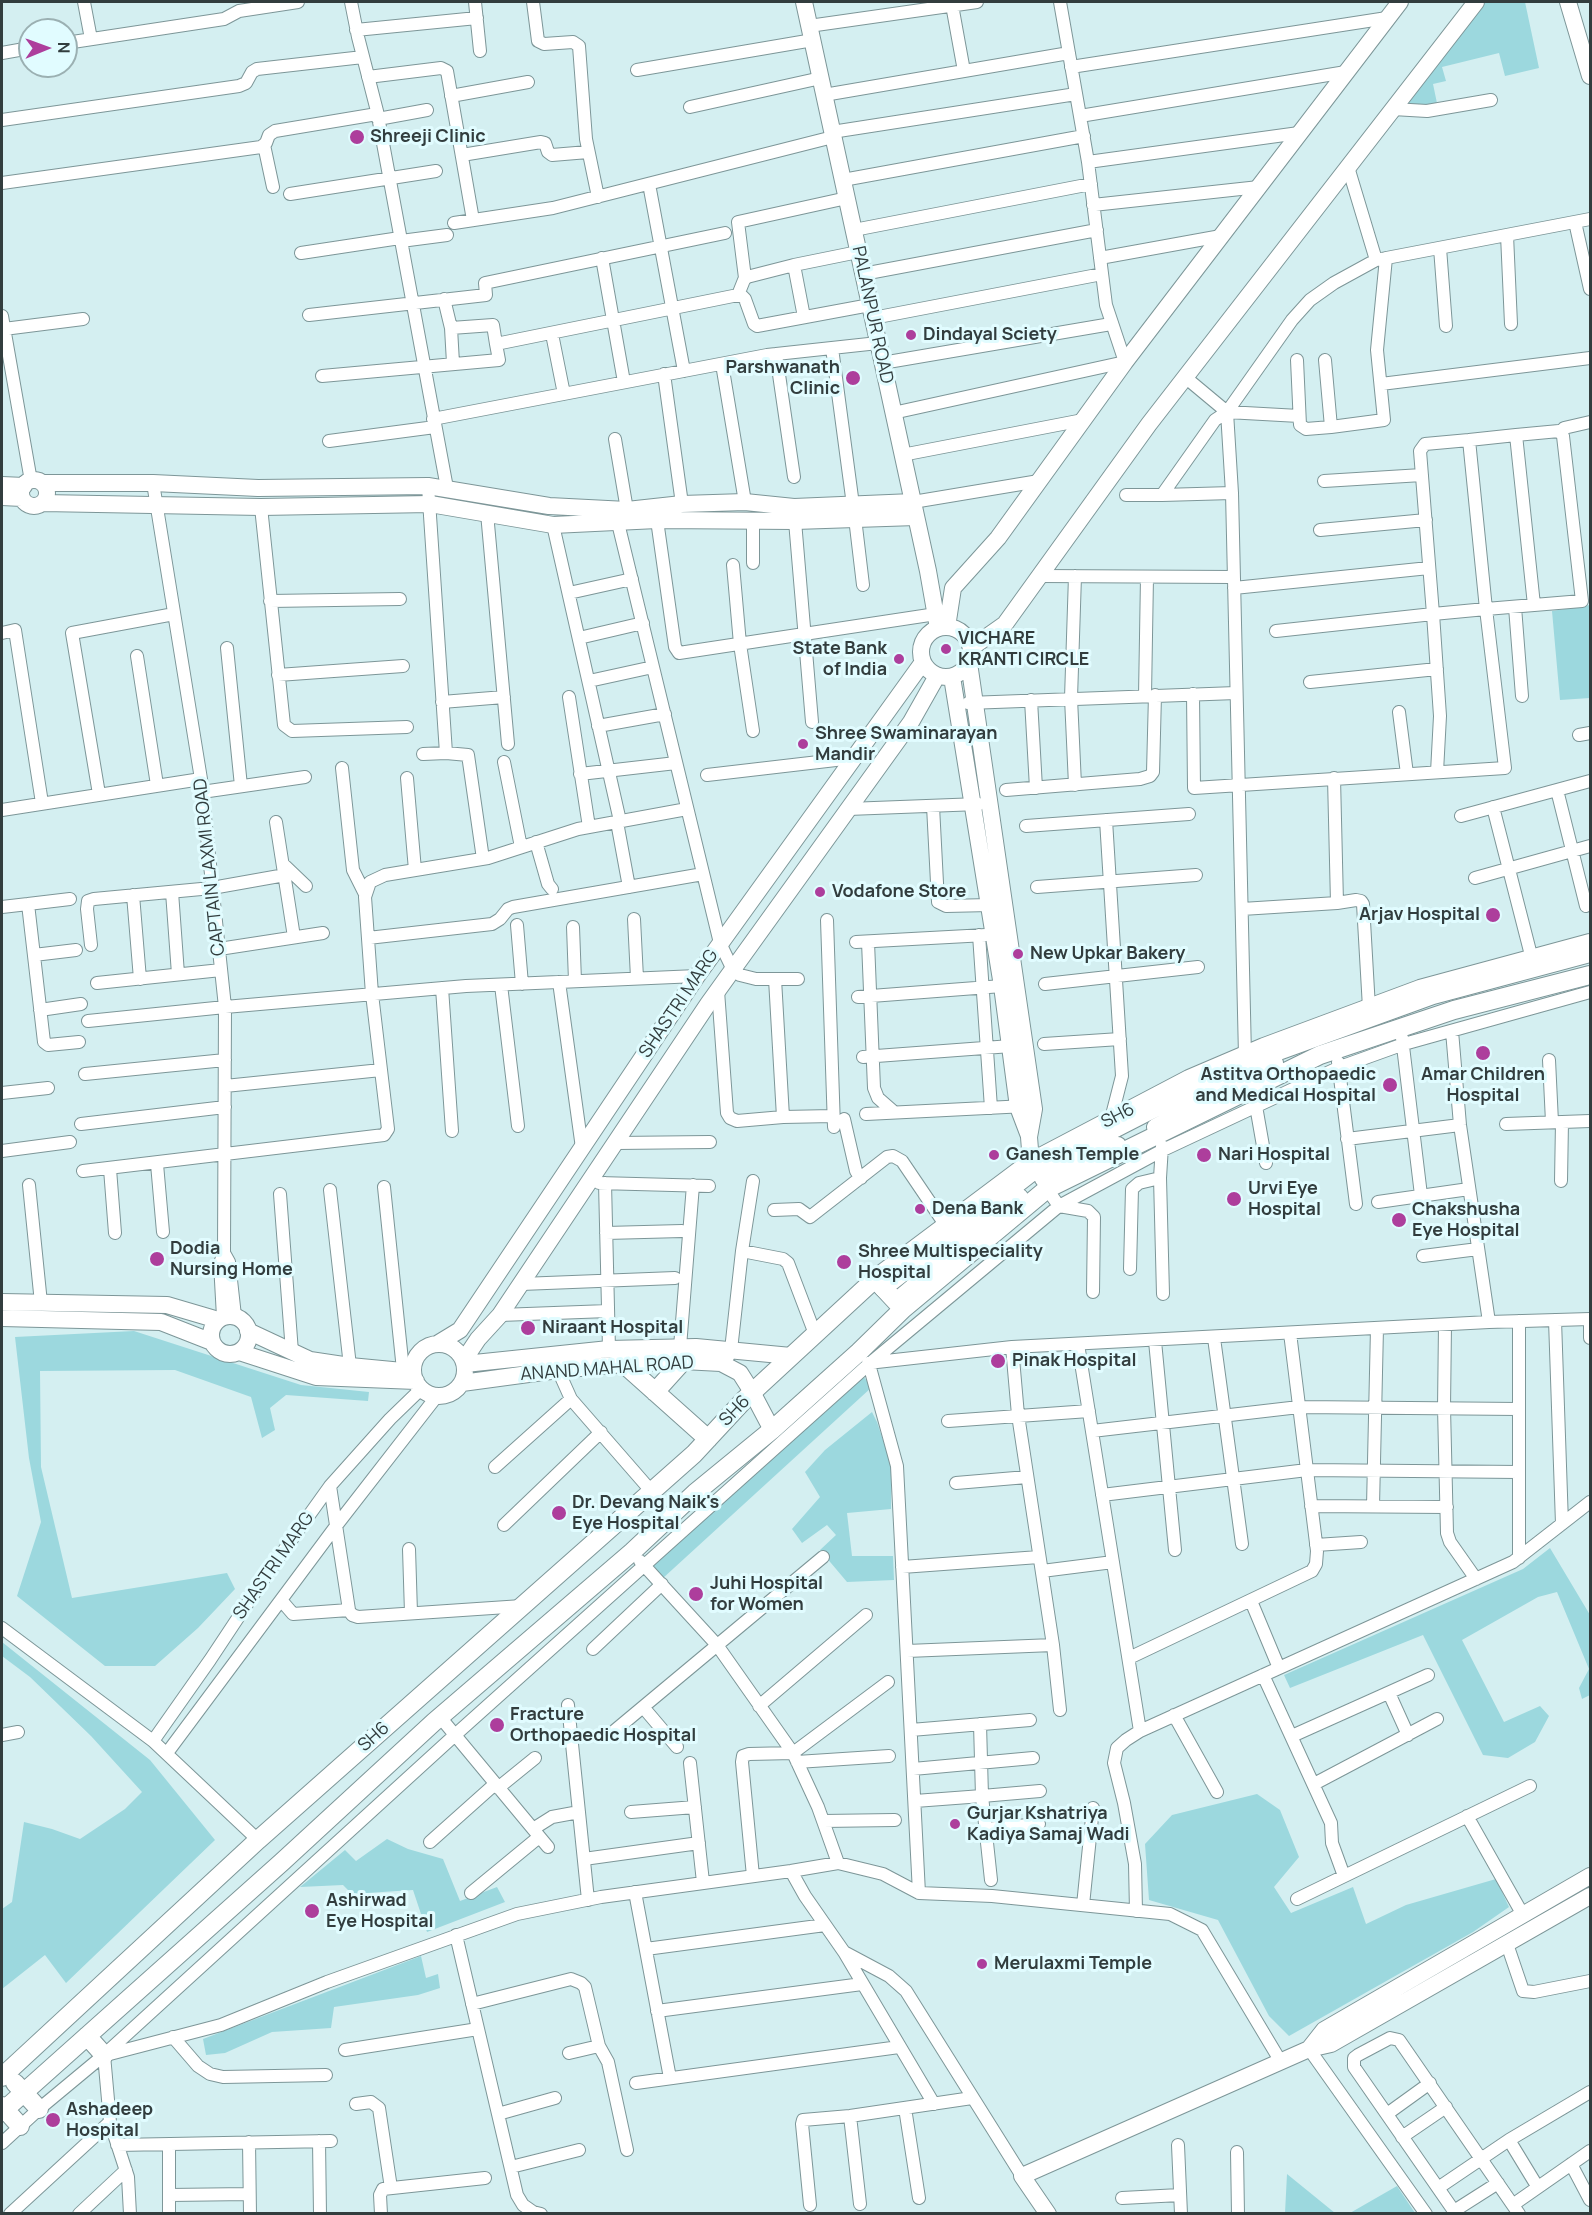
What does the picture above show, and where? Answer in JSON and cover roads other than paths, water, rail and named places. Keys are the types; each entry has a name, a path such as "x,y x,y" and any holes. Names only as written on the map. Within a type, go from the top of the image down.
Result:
{"main road":[{"name":"SH6","path":"889,1294 946,1226 1039,1175 1111,1119 1190,1079 1245,1055 1420,989 1590,943"},
{"name":"SH6","path":"3,2074 258,1840 652,1492 815,1334 889,1294 1004,1224 1039,1175 1161,1141 1337,1059 1401,1036 1454,1010 1590,975"},
{"path":"20,2126 2,2109 282,1862 440,1717 632,1552 695,1493 775,1438 864,1358 889,1294"},
{"path":"655,1392 682,1354"},
{"path":"624,1364 708,1439"},
{"path":"87,2036 104,2055"},
{"path":"3,2074 39,2109"}],"street":[{"path":"84,2 91,39"},
{"path":"78,41 224,19 238,11 298,2"},
{"path":"351,2 378,117 447,488"},
{"path":"475,2 480,51"},
{"path":"533,2 538,41 544,44 573,42 579,46 588,152 598,196"},
{"name":"PALANPUR ROAD","path":"804,2 940,623"},
{"path":"878,2 881,15"},
{"path":"637,70 811,33 881,15 977,2"},
{"path":"1060,2 1088,162 1106,304 1125,362"},
{"path":"1400,2 1125,362 998,538 952,588 940,623 925,638 921,654 926,668 945,676 965,669 970,656 1005,624 1149,424 1476,2"},
{"path":"1568,2 1584,33 1589,69"},
{"path":"952,5 964,71"},
{"path":"356,30 477,18"},
{"path":"1071,67 1387,18"},
{"path":"2,53 18,50"},
{"path":"824,95 1069,53"},
{"path":"2,120 239,86 246,83 252,72 257,69 363,57"},
{"path":"368,77 441,68 447,71 473,220"},
{"path":"1080,116 1346,72"},
{"path":"690,107 821,78"},
{"path":"451,96 528,82"},
{"path":"454,223 553,208 833,134 1076,94"},
{"path":"1393,109 1427,111 1491,100"},
{"path":"273,188 264,146 269,135 275,131 427,110"},
{"path":"1088,162 1299,133"},
{"path":"843,180 1084,136"},
{"path":"462,155 541,142 545,142 549,154 552,155 588,152"},
{"path":"2,183 264,146"},
{"path":"1297,360 1299,416 1302,428 1331,427 1384,420 1377,350 1381,259 1348,167"},
{"path":"290,194 436,171"},
{"path":"649,184 684,370"},
{"path":"854,230 1091,184"},
{"path":"1093,205 1258,187"},
{"path":"738,295 745,278 738,222 847,198"},
{"path":"1162,495 1215,420 1227,412 1292,320 1310,300 1334,283 1381,259 1590,219"},
{"path":"1575,222 1590,289"},
{"path":"863,274 1097,230"},
{"path":"309,315 486,295 485,283 725,233"},
{"path":"301,253 447,235"},
{"path":"1507,235 1511,324"},
{"path":"1100,258 1221,236"},
{"path":"1440,248 1446,326"},
{"path":"745,278 858,252"},
{"path":"602,258 624,382"},
{"path":"794,265 804,317"},
{"path":"496,344 738,295 745,299 754,324 757,326 804,317 871,312 1102,274"},
{"path":"444,299 451,328 453,363"},
{"path":"30,487 6,373 3,322 83,319"},
{"path":"882,363 1112,324"},
{"path":"322,376 499,360 493,325 451,328"},
{"path":"552,334 564,394"},
{"path":"329,441 434,423 684,370 776,354 878,343"},
{"path":"832,348 863,585"},
{"path":"776,354 794,477"},
{"path":"1381,384 1590,358"},
{"path":"1325,360 1331,427"},
{"path":"893,412 1125,362"},
{"path":"722,364 745,502"},
{"path":"664,374 682,504"},
{"path":"1185,377 1227,412 1299,416"},
{"path":"1227,412 1232,493 1245,1055"},
{"path":"902,455 1083,420"},
{"path":"1564,428 1590,422"},
{"path":"1276,631 1433,614 1586,599 1563,436 1559,431 1425,444 1421,447 1422,475 1426,520 1429,568 1433,614 1440,716 1437,772"},
{"path":"1516,435 1534,605"},
{"path":"615,439 632,579 720,943 733,970 740,975 798,979"},
{"path":"1193,694 1194,788 1505,768 1469,440"},
{"path":"1324,482 1422,475"},
{"path":"2,497 30,487 47,495 43,503 261,507 430,504 554,525 623,516 682,504 745,502 854,511 914,510 1039,481"},
{"path":"2,484 30,487 153,483 258,488 428,486 549,506 657,520 795,521 854,511"},
{"name":"CAPTAIN LAXMI ROAD","path":"153,483 201,785 225,1007 224,1253 220,1263 225,1318"},
{"path":"428,486 446,753"},
{"path":"1126,495 1232,493"},
{"path":"261,507 283,721 288,729 292,731 406,727"},
{"path":"487,513 508,744"},
{"path":"657,520 677,650 683,653 804,634 940,623 960,631 969,641 976,702 981,804 990,905 1011,1046 1026,1106"},
{"path":"1320,530 1426,520"},
{"path":"753,521 753,563"},
{"path":"795,521 812,722"},
{"path":"554,525 609,772 628,887"},
{"path":"733,565 740,644 753,731"},
{"path":"1040,576 1146,577 1234,583 1429,568"},
{"path":"1075,576 1071,698 1075,785"},
{"path":"1006,790 1140,779 1150,776 1153,772 1146,577"},
{"path":"569,593 632,579"},
{"path":"270,601 400,599"},
{"path":"1515,607 1522,696"},
{"path":"99,795 72,633 174,614"},
{"path":"579,638 643,623"},
{"path":"2,633 15,630 42,803"},
{"path":"227,648 241,786"},
{"path":"137,656 157,785"},
{"name":"SHASTRI MARG","path":"437,1344 460,1330 697,976 923,662"},
{"path":"278,675 403,666"},
{"path":"589,681 653,667"},
{"path":"1310,682 1437,669"},
{"path":"945,676 955,704 981,804 994,934 1026,1106 1029,1137 1039,1175 1059,1206 1088,1211 1094,1217 1093,1292"},
{"name":"SHASTRI MARG","path":"464,1362 478,1339 500,1315 597,1183 616,1143 718,991 945,676"},
{"path":"955,704 1236,693"},
{"path":"442,702 504,697"},
{"path":"569,697 589,827"},
{"path":"1032,700 1036,788"},
{"path":"1399,712 1407,774"},
{"path":"598,726 665,714"},
{"path":"423,754 463,753 468,755 483,859"},
{"path":"706,775 853,758"},
{"path":"504,762 521,847"},
{"path":"580,774 676,763"},
{"path":"83,1171 384,1136 388,1129 372,994 365,894 353,870 342,768"},
{"path":"2,810 157,785 241,786 305,777"},
{"path":"407,778 415,870"},
{"path":"1334,778 1337,903"},
{"path":"1461,816 1590,781"},
{"path":"1557,790 1586,906"},
{"path":"848,809 981,804"},
{"path":"933,806 938,902 946,906 990,905"},
{"path":"1492,807 1533,958"},
{"path":"365,894 370,882 377,877 483,859 589,827 687,809"},
{"path":"1026,826 1189,814"},
{"path":"1106,820 1122,1076 1111,1119"},
{"path":"276,822 294,938"},
{"path":"536,842 548,884 552,889"},
{"path":"1474,878 1590,846"},
{"path":"91,945 88,901 212,888 284,869"},
{"path":"284,869 306,886"},
{"path":"368,938 492,924 513,907 703,874"},
{"path":"1037,887 1196,875"},
{"path":"172,892 178,974"},
{"path":"133,896 140,979"},
{"path":"2,907 70,899"},
{"path":"1242,909 1361,901 1369,1008"},
{"path":"28,904 46,1044 79,1042"},
{"path":"634,919 637,978"},
{"path":"827,920 837,1121 856,1171 861,1178"},
{"path":"517,925 522,984"},
{"path":"573,927 575,981"},
{"path":"219,949 323,933"},
{"path":"894,1112 878,1098 874,1088 868,1056 862,942 994,934"},
{"path":"991,1108 982,987 994,934"},
{"path":"34,955 76,950"},
{"path":"889,1294 1039,1175 1246,1063 1432,996 1590,954"},
{"path":"1039,1175 1139,1136 1265,1067 1430,1006 1590,966"},
{"path":"1045,984 1198,967"},
{"path":"97,983 221,970"},
{"path":"88,1021 441,988 697,976"},
{"path":"775,979 783,1117"},
{"path":"559,982 582,1148"},
{"path":"501,985 518,1126"},
{"path":"864,996 1002,986"},
{"path":"441,988 452,1131"},
{"path":"718,991 727,1113 730,1118 737,1121 783,1117 837,1121"},
{"path":"1421,1195 1401,1036 1452,1031 1590,992"},
{"path":"40,1010 81,1004"},
{"path":"1452,1031 1460,1125 1488,1322"},
{"path":"1044,1044 1120,1039"},
{"path":"868,1056 1011,1046"},
{"path":"864,1358 1059,1206 1161,1141 1256,1106 1337,1059 1356,1204"},
{"path":"85,1074 225,1060"},
{"path":"1549,1060 1557,1122 1561,1181"},
{"path":"225,1086 381,1070"},
{"path":"2,1093 48,1088"},
{"path":"866,1114 1026,1106"},
{"path":"1256,1106 1266,1163"},
{"path":"81,1124 225,1107"},
{"path":"1506,1124 1590,1120"},
{"path":"1347,1139 1460,1125"},
{"path":"1161,1141 1162,1294"},
{"path":"2,1151 70,1142"},
{"path":"616,1143 710,1142"},
{"path":"774,1210 799,1209 810,1217 887,1157 898,1157 946,1226"},
{"path":"157,1164 163,1232"},
{"path":"110,1169 115,1233"},
{"path":"1130,1269 1132,1189 1139,1183 1160,1178"},
{"path":"2,2143 104,2055 645,1566 775,1438 753,1392 728,1357 753,1181"},
{"path":"609,1349 606,1233 597,1183 709,1185"},
{"path":"29,1185 41,1303"},
{"path":"693,1185 699,1197"},
{"path":"682,1354 693,1185"},
{"path":"384,1187 413,1378"},
{"path":"1378,1202 1469,1189"},
{"path":"330,1190 350,1366"},
{"path":"280,1194 292,1352"},
{"path":"606,1233 682,1231"},
{"path":"1423,1256 1478,1249"},
{"path":"742,1251 783,1259 788,1263 815,1334"},
{"path":"521,1284 675,1278"},
{"path":"2,1302 167,1305 242,1320 248,1331 247,1343 238,1352"},
{"path":"500,1315 608,1311"},
{"path":"2,1318 161,1322 212,1342 220,1352 226,1354 238,1352 316,1377 413,1378"},
{"path":"212,1342 212,1329 225,1318"},
{"path":"864,1358 1012,1347 1488,1322 1590,1319 1590,1338"},
{"path":"1555,1320 1562,1524"},
{"path":"1519,1322 1519,1557"},
{"path":"1445,1325 1444,1408 1448,1533 1450,1542 1476,1579"},
{"path":"1373,1506 1377,1328"},
{"path":"248,1331 310,1360 413,1378 437,1396 454,1392 462,1383 464,1362 453,1348 437,1344 429,1346 417,1356 413,1378"},
{"path":"1129,1658 1312,1571 1316,1564 1316,1545 1290,1333"},
{"path":"1214,1338 1242,1544"},
{"path":"1155,1341 1175,1550"},
{"path":"1078,1344 1140,1731"},
{"path":"1012,1347 1018,1415 1053,1645 1060,1710"},
{"name":"ANAND MAHAL ROAD","path":"464,1362 609,1349 728,1357 791,1356"},
{"name":"ANAND MAHAL ROAD","path":"462,1383 624,1364 682,1354"},
{"path":"864,1358 897,1466 919,1893"},
{"path":"558,1370 572,1399 652,1492"},
{"name":"SHASTRI MARG","path":"153,1741 330,1486 390,1419 413,1378"},
{"name":"SHASTRI MARG","path":"167,1753 280,1600 437,1396"},
{"path":"495,1467 572,1399"},
{"path":"1092,1431 1299,1407 1519,1409"},
{"path":"948,1421 1089,1411"},
{"path":"504,1525 601,1432"},
{"path":"1102,1494 1307,1470 1519,1472"},
{"path":"956,1484 1027,1477"},
{"path":"330,1486 349,1610 352,1615 358,1617 523,1606"},
{"path":"1136,1911 1136,1864 1114,1763 1117,1748 1140,1731 1174,1715 1513,1562 1590,1502"},
{"path":"1311,1506 1447,1507"},
{"path":"1316,1545 1361,1542"},
{"path":"410,1549 411,1613"},
{"path":"632,1552 717,1645 795,1757 823,1821 838,1863"},
{"path":"613,1732 823,1557"},
{"path":"902,1567 1039,1557"},
{"path":"1041,1571 1113,1562"},
{"path":"593,1649 662,1584"},
{"path":"280,1600 293,1614 349,1610"},
{"path":"1251,1601 1279,1668"},
{"path":"759,1706 866,1615"},
{"path":"2,1628 153,1741 258,1840"},
{"path":"907,1651 1053,1645"},
{"path":"1263,1675 1331,1824 1332,1843 1344,1876"},
{"path":"1292,1736 1428,1675"},
{"path":"795,1757 888,1682"},
{"path":"1389,1693 1408,1735"},
{"path":"568,1705 588,1900"},
{"path":"643,1707 677,1747"},
{"path":"1174,1715 1217,1792"},
{"path":"440,1717 548,1847"},
{"path":"1314,1784 1437,1719"},
{"path":"911,1730 1030,1720"},
{"path":"980,1724 982,1796 991,1880"},
{"path":"2,1735 18,1732"},
{"path":"753,1876 742,1759 749,1754 795,1757 889,1756"},
{"path":"430,1842 497,1786 535,1758"},
{"path":"913,1769 1033,1758"},
{"path":"690,1763 703,1882"},
{"path":"1297,1899 1530,1786"},
{"path":"915,1801 1040,1791"},
{"path":"631,1812 695,1807"},
{"path":"1083,1905 1093,1808"},
{"path":"471,1893 552,1817 579,1812"},
{"path":"1467,1816 1523,1915"},
{"path":"823,1821 895,1820"},
{"path":"985,1829 1039,1824"},
{"path":"584,1859 699,1843"},
{"path":"104,2055 221,2025 327,1982 517,1914 635,1892 838,1863 883,1874 919,1893 992,1896 1170,1914 1202,1930 1281,2062"},
{"path":"791,1871 844,1952 934,2104"},
{"path":"1310,2049 1324,2030 1590,1876"},
{"path":"635,1892 670,2078"},
{"path":"1022,2176 1310,2049 1331,2044 1590,1896"},
{"path":"646,1949 825,1926"},
{"path":"456,1935 518,2195 523,2205 541,2214"},
{"path":"1507,1944 1523,1991 1534,1992 1590,1981"},
{"path":"844,1952 889,1976 906,1991 939,2041 972,2098 1048,2214"},
{"path":"472,2004 571,1979 578,1980 585,1987 599,2046 608,2062 627,2150"},
{"path":"657,2011 862,1984"},
{"path":"345,2050 478,2029"},
{"path":"173,2037 198,2066 210,2074 223,2077 326,2074"},
{"path":"1498,2183 1455,2212 1354,2067 1354,2058 1385,2040 1395,2038 1399,2040 1446,2107 1516,2209 1536,2186 1590,2151"},
{"path":"569,2053 599,2046"},
{"path":"636,2083 899,2047"},
{"path":"1310,2049 1426,2214"},
{"path":"104,2055 110,2122 128,2177 130,2214"},
{"path":"1387,2114 1430,2084"},
{"path":"1438,2188 1509,2140 1590,2092"},
{"path":"498,2114 555,2098"},
{"path":"810,2205 802,2121 972,2098"},
{"path":"356,2104 371,2102 379,2108 391,2188"},
{"path":"1402,2137 1446,2107"},
{"path":"905,2108 918,2198"},
{"path":"850,2116 860,2204"},
{"path":"10,2214 110,2122"},
{"path":"1509,2140 1536,2186"},
{"path":"117,2145 325,2141 320,2214"},
{"path":"249,2142 250,2214"},
{"path":"169,2144 169,2214"},
{"path":"1178,2145 1181,2214"},
{"path":"511,2167 579,2150"},
{"path":"1237,2152 1238,2214"},
{"path":"1571,2164 1586,2182 1590,2200"},
{"path":"79,2214 126,2170"},
{"path":"381,2214 380,2192 391,2188 485,2178"},
{"path":"169,2195 249,2194"},
{"path":"1122,2198 1180,2195"}],"place":[{"name":"Shreeji Clinic","path":"357,137"},
{"name":"Dindayal Sciety","path":"911,335"},
{"name":"Parshwanath Clinic","path":"853,378"},
{"name":"VICHARE KRANTI CIRCLE","path":"946,649"},
{"name":"State Bank of India","path":"899,659"},
{"name":"Shree Swaminarayan Mandir","path":"803,744"},
{"name":"Vodafone Store","path":"820,892"},
{"name":"Arjav Hospital","path":"1493,915"},
{"name":"New Upkar Bakery","path":"1018,954"},
{"name":"Amar Children Hospital","path":"1483,1053"},
{"name":"Astitva Orthopaedic and Medical Hospital","path":"1390,1085"},
{"name":"Ganesh Temple","path":"994,1155"},
{"name":"Nari Hospital","path":"1204,1155"},
{"name":"Urvi Eye Hospital","path":"1234,1199"},
{"name":"Dena Bank","path":"920,1209"},
{"name":"Chakshusha Eye Hospital","path":"1399,1220"},
{"name":"Dodia Nursing Home","path":"157,1259"},
{"name":"Shree Multispeciality Hospital","path":"844,1262"},
{"name":"Niraant Hospital","path":"528,1328"},
{"name":"Pinak Hospital","path":"998,1361"},
{"name":"Dr. Devang Naik's Eye Hospital","path":"559,1513"},
{"name":"Juhi Hospital for Women","path":"696,1594"},
{"name":"Fracture Orthopaedic Hospital","path":"497,1725"},
{"name":"Gurjar Kshatriya Kadiya Samaj Wadi","path":"955,1824"},
{"name":"Ashirwad Eye Hospital","path":"312,1911"},
{"name":"Merulaxmi Temple","path":"982,1964"},
{"name":"Ashadeep Hospital","path":"53,2120"}]}
